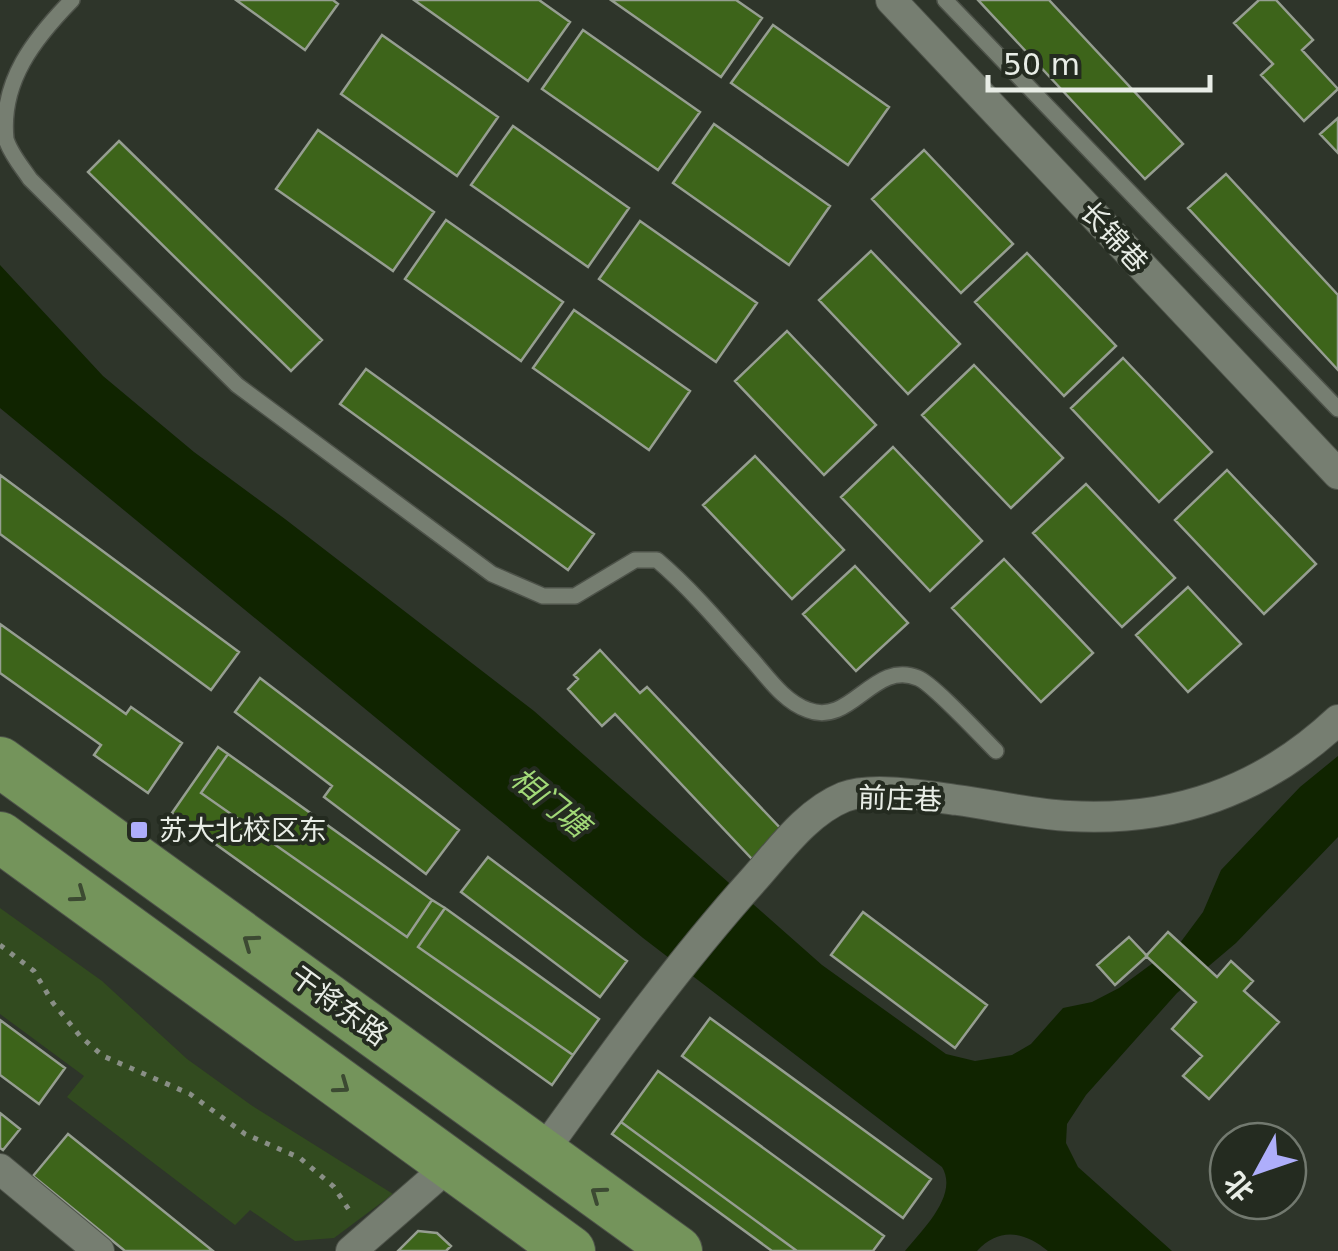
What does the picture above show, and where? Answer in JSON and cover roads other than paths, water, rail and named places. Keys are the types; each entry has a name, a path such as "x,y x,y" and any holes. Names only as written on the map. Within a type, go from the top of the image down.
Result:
{"main road":[{"name":"干将东路","path":"0,762 677,1251"},
{"path":"0,838 570,1251"}],"street":[{"name":"长锦巷","path":"891,0 1338,474"},
{"name":"前庄巷","path":"542,1153 667,980 795,834 846,796 932,797 1072,816 1153,812 1235,791 1256,781 1302,751 1338,720"},
{"path":"359,1244 451,1164"},
{"path":"0,1169 99,1251"}],"lane":[{"path":"72,0 34,39 11,73 2,110 6,143 30,179 237,386 492,574 543,596 575,596 635,560 656,560 682,582 788,698 810,712 833,713 886,676 920,678 996,750"},
{"path":"945,0 1338,409"}],"water":[{"name":"相门塘","path":"0,265 103,376 194,452 534,711 822,965 946,1054 975,1061 1012,1055 1031,1044 1063,1008 1092,1002 1119,988 1180,943 1203,912 1221,870 1300,787 1338,756 1338,837 1236,943 1177,993 1086,1095 1067,1124 1066,1143 1078,1167 1172,1251 1048,1251 1030,1239 1012,1234 994,1238 977,1251 905,1251 942,1200 946,1178 942,1167 643,938 0,408"}],"place":[{"name":"苏大北校区东","path":"139,830"}]}
